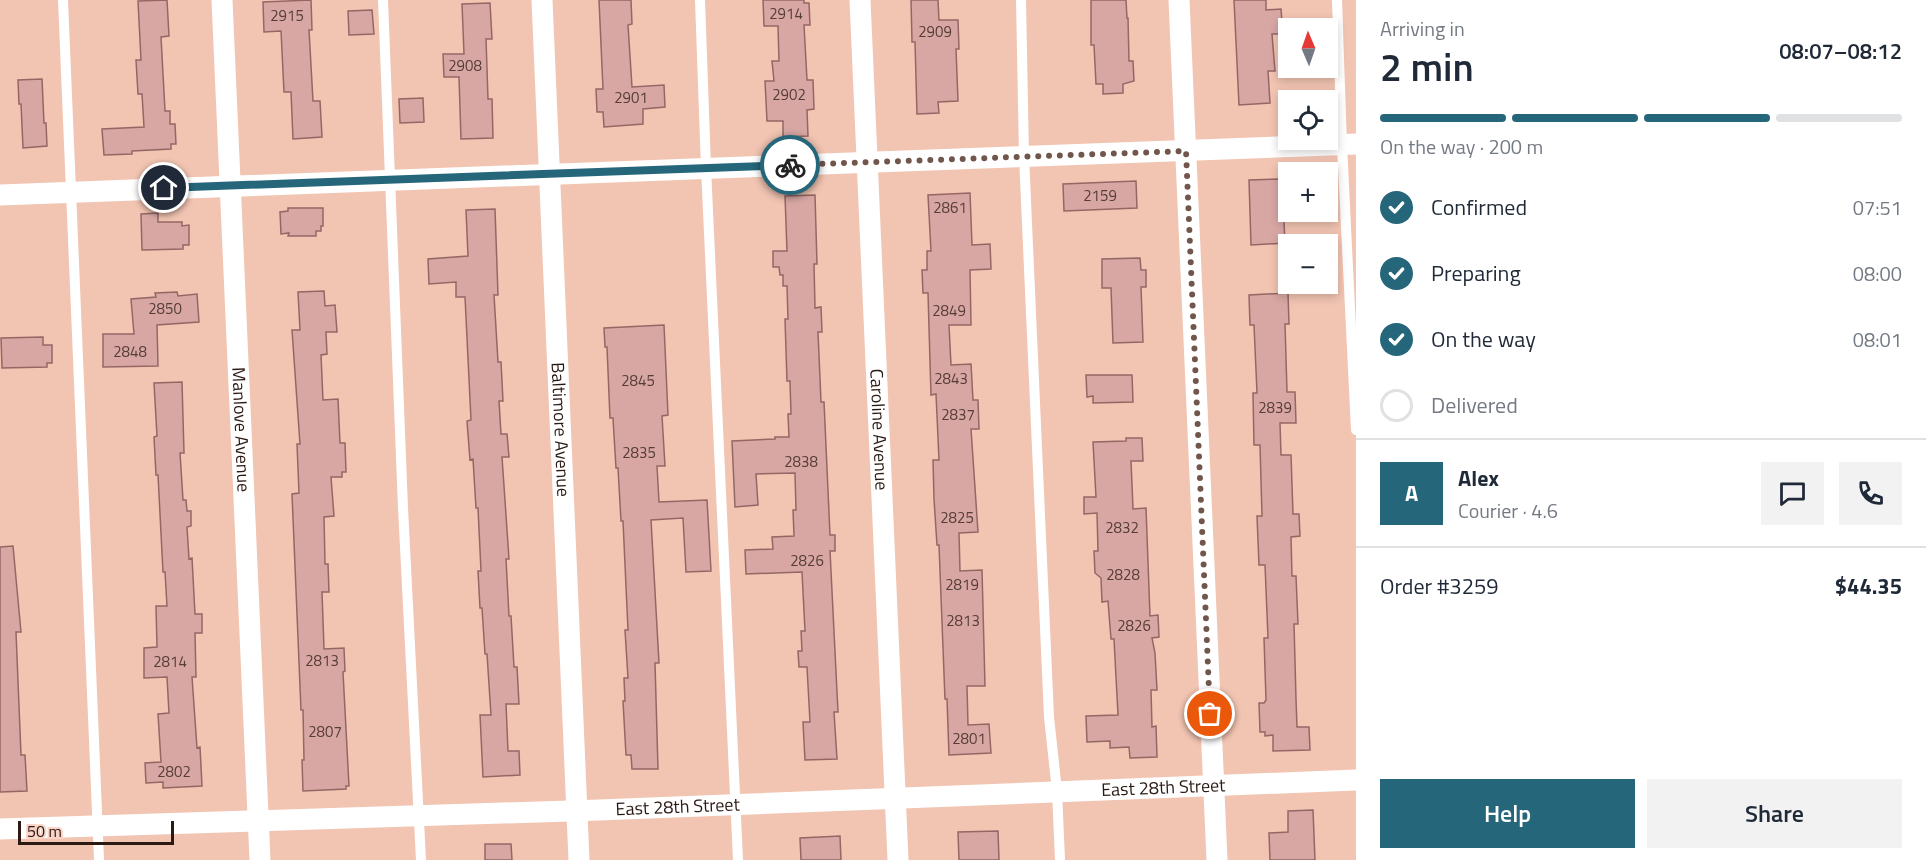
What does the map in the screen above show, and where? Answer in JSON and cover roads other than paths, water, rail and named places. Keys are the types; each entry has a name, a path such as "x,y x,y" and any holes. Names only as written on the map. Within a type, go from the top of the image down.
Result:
{"street":[{"name":"Manlove Avenue","path":"222,0 260,860"},
{"name":"Baltimore Avenue","path":"542,0 579,860"},
{"name":"Caroline Avenue","path":"860,0 898,860"},
{"path":"1179,0 1217,860"},
{"path":"0,195 1349,144"},
{"name":"East 28th Street","path":"0,829 577,811 1356,780"}],"lane":[{"path":"63,0 99,860"},
{"path":"383,0 403,508 421,860"},
{"path":"700,0 738,860"},
{"path":"1021,0 1024,156 1049,717 1057,791 1060,860"},
{"path":"1337,0 1349,144 1356,430"}]}
